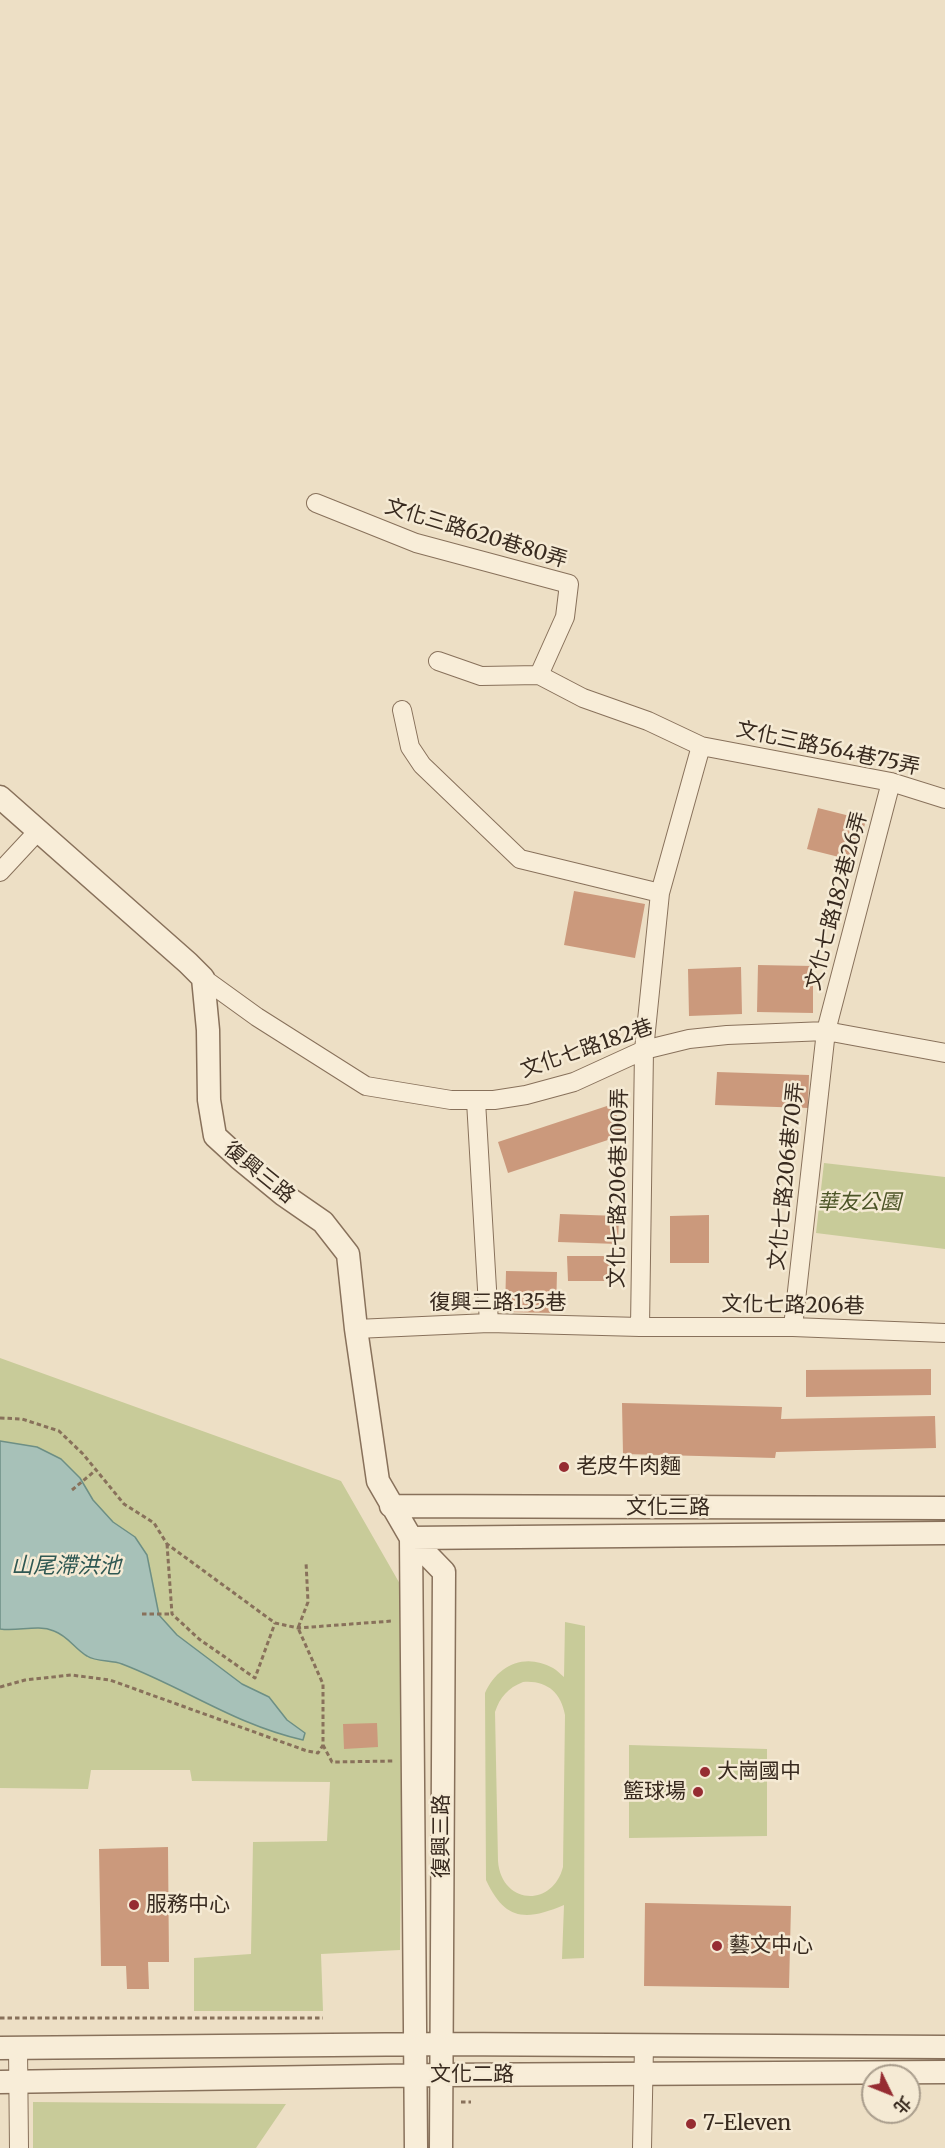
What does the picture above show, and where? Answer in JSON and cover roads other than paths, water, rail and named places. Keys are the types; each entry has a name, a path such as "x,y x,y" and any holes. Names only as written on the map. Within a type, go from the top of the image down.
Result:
{"street":[{"name":"文化三路620巷80弄","path":"316,503 416,543 569,584 564,617 539,675"},
{"path":"402,710 410,747 422,765 520,859 660,893 701,746 648,721 583,698 539,675 482,676 438,661"},
{"name":"文化三路564巷75弄","path":"701,746 891,782 945,799"},
{"name":"文化七路182巷26弄","path":"826,1031 891,782"},
{"path":"0,797 203,978"},
{"path":"0,872 39,830"},
{"name":"文化七路206巷100弄","path":"640,1326 644,1050 660,893"},
{"name":"文化七路182巷","path":"203,978 282,1033 366,1086 424,1096 476,1101 526,1095 574,1082 644,1050 689,1039 727,1035 826,1031 945,1053"},
{"name":"復興三路","path":"203,978 208,1030 209,1100 215,1136 275,1188 323,1222 348,1254 356,1329 378,1481 411,1538 444,1572 441,2148"},
{"name":"文化七路206巷70弄","path":"793,1327 826,1031"},
{"path":"476,1101 489,1323"},
{"name":"復興三路135巷","path":"356,1329 489,1323 640,1326"},
{"name":"文化七路206巷","path":"640,1326 793,1327 945,1333"},
{"name":"文化三路","path":"391,1506 945,1508"},
{"name":"文化三路","path":"411,1538 945,1533"},
{"name":"復興三路","path":"411,1538 416,2148"},
{"name":"文化二路","path":"9,2048 415,2044 945,2047"},
{"path":"642,2148 644,2046"},
{"path":"9,2048 10,2082 19,2148"},
{"name":"文化二路","path":"10,2082 416,2075 945,2072"}],"water":[{"name":"山尾滯洪池","path":"0,1441 37,1447 61,1459 80,1478 93,1500 113,1522 135,1537 147,1555 159,1615 177,1635 242,1684 269,1697 287,1720 305,1733 303,1740 233,1716 122,1664 91,1658 54,1631 41,1628 0,1629"}],"place":[{"name":"老皮牛肉麵","path":"564,1467"},
{"name":"大崗國中","path":"705,1772"},
{"name":"籃球場","path":"698,1792"},
{"name":"服務中心","path":"134,1905"},
{"name":"藝文中心","path":"717,1946"},
{"name":"7-Eleven","path":"691,2124"}],"park label":[{"name":"華友公園","path":"859,1203"}]}
